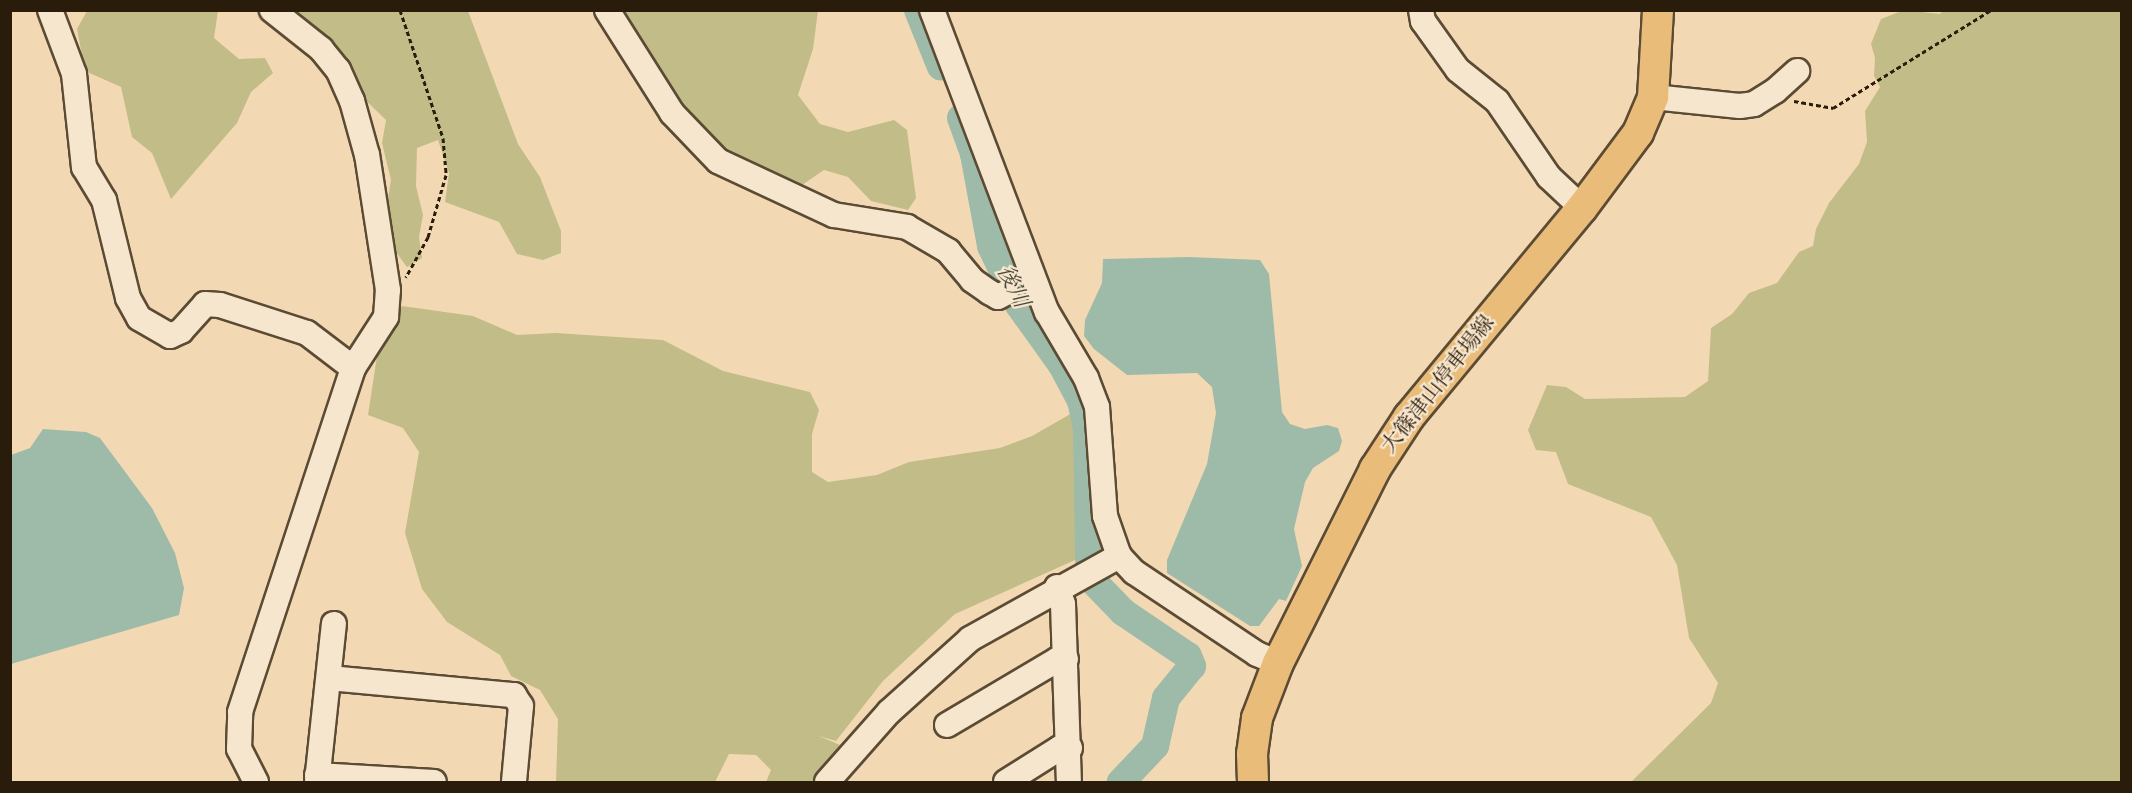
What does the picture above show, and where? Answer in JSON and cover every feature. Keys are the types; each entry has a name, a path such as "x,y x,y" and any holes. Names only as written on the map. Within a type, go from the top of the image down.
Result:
{"main road":[{"name":"大篠津山停車場線","path":"1253,783 1252,754 1257,718 1278,663 1347,520 1409,417 1582,208 1638,133 1653,97 1658,10"}],"street":[{"path":"50,10 74,75 84,167 104,200 128,298 139,318 155,331 170,336 181,331 205,304 220,305 307,333 353,368"},
{"path":"256,783 239,749 240,712 353,368 386,317 388,290 367,155 352,101 338,70 321,49 272,10"},
{"path":"607,10 672,113 718,161 834,215 907,227 948,251 972,280 989,292 998,297 1006,293"},
{"path":"932,10 1033,279 1097,407 1105,516 1119,556 1134,572 1257,654 1278,663"},
{"path":"1421,10 1424,21 1458,70 1497,101 1549,177 1582,208"},
{"path":"1653,97 1740,106 1754,104 1775,91 1797,71"},
{"path":"827,783 941,661 970,639 1058,587 1119,556"},
{"path":"1058,587 1063,604 1070,748 1069,783"},
{"path":"334,624 317,779 434,783"},
{"path":"947,725 1057,660 1066,660"},
{"path":"328,678 514,695 521,706 514,783"},
{"path":"1006,783 1060,748 1070,748"}],"path":[{"path":"388,290 405,280 428,237 446,175 443,138 400,10"},
{"path":"1775,91 1796,103 1833,108 1991,10"}],"shaded area":[{"path":"1904,10 1940,14 1943,10 2121,11 2121,782 1631,782 1711,703 1718,683 1689,638 1677,565 1651,517 1568,484 1556,452 1536,450 1528,430 1547,385 1566,387 1585,399 1685,397 1708,381 1711,328 1732,314 1749,293 1777,283 1799,252 1813,246 1816,229 1829,203 1859,164 1867,142 1865,111 1880,87 1874,76 1875,58 1871,44 1881,19"},
{"path":"87,11 218,11 214,38 239,59 265,58 273,73 251,92 237,123 171,199 152,153 132,137 121,87 85,71 77,29"},
{"path":"290,11 468,11 518,144 540,177 561,231 561,253 543,260 517,254 499,222 445,202 449,173 438,140 417,148 416,186 423,215 419,237 422,258 407,267 390,244 388,198 391,180 382,143 386,120 356,91"},
{"path":"621,11 818,11 813,49 798,95 820,124 848,132 894,120 907,130 916,198 908,210 871,201 848,177 824,170 802,185 730,152 693,121"},
{"path":"1189,257 1260,260 1269,274 1282,412 1290,424 1305,429 1327,425 1338,428 1342,441 1339,451 1313,468 1305,482 1294,529 1302,566 1286,601 1279,599 1259,626 1250,626 1167,573 1167,560 1207,464 1216,413 1212,387 1197,373 1127,375 1094,349 1084,336 1085,320 1102,283 1103,259"},
{"path":"402,306 473,316 517,335 556,333 663,340 723,371 810,392 819,410 812,434 812,472 828,482 877,475 909,462 1000,448 1032,436 1072,413 1082,427 1082,542 1075,560 955,614 883,681 836,741 819,736 840,745 814,782 766,782 771,770 756,755 729,754 715,782 556,782 558,719 540,690 511,676 500,655 447,622 422,589 405,533 419,452 403,428 368,415 379,343"},
{"path":"43,429 86,432 100,438 152,508 175,553 184,588 179,615 11,664 11,455 30,448"}],"waterway":[{"name":"後川","path":"918,10 941,67"},
{"name":"後川","path":"961,118 974,154 991,246 1019,305 1062,365 1081,400 1087,428 1089,560"},
{"name":"後川","path":"1092,580 1123,612 1188,656 1192,666 1166,698 1155,746 1121,782"}]}
